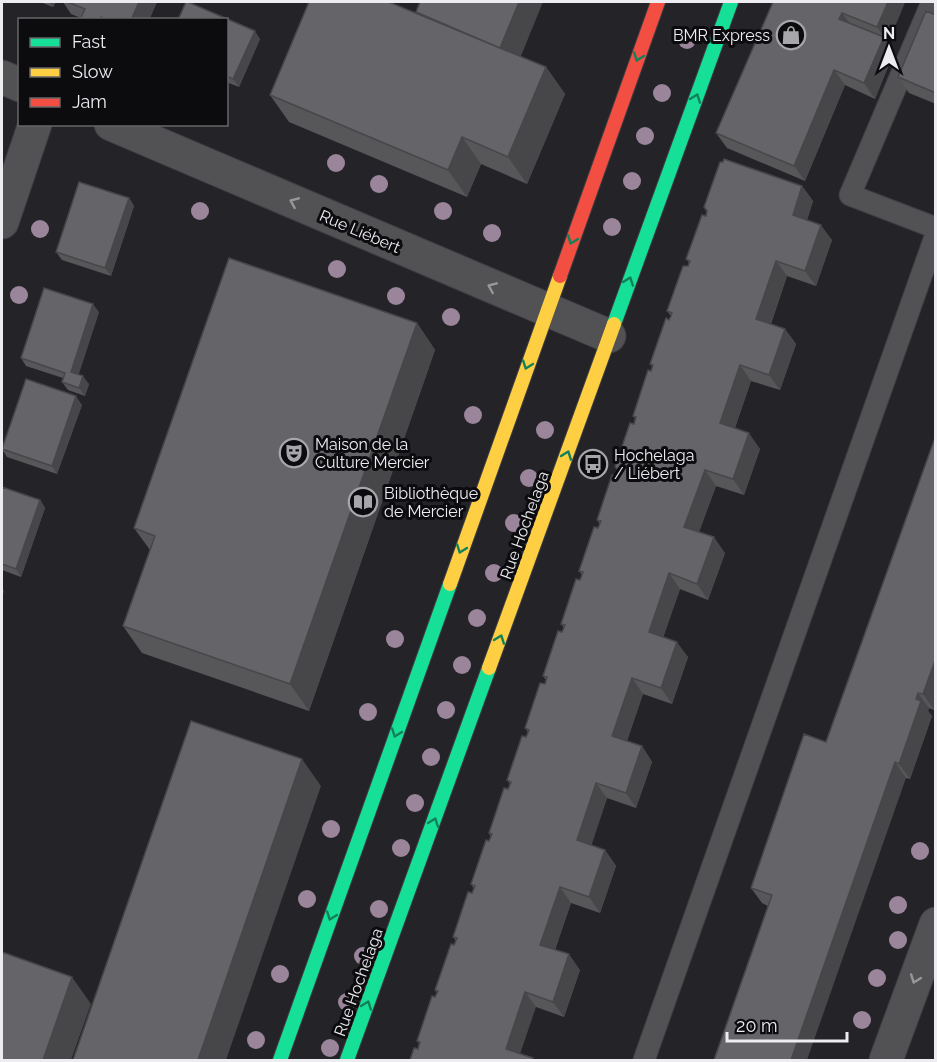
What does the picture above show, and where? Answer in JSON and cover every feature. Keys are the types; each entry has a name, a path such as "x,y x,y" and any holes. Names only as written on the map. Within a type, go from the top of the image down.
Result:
{"main road":[{"path":"280,1060 546,310 658,2"},
{"name":"Rue Hochelaga","path":"347,1060 731,2"}],"street":[{"path":"2,77 18,84"},
{"path":"2,222 34,126"},
{"name":"Rue Liébert","path":"116,126 609,336"},
{"path":"886,1060 936,924"}],"lane":[{"path":"932,2 850,195 936,228"},
{"path":"644,1060 936,234"}],"building":[{"path":"68,2 139,2 132,18 81,18 85,9"},
{"path":"188,2 225,18 179,18"},
{"path":"309,2 389,2 546,67 508,157 462,137 448,170 270,95"},
{"path":"420,2 519,2 500,48 416,12"},
{"path":"773,2 888,2 877,27 842,13 839,19 884,37 864,83 834,70 794,166 716,133"},
{"path":"926,11 936,15 936,93 898,77"},
{"path":"228,19 255,31 233,79 228,77"},
{"path":"724,159 802,186 793,215 821,225 805,271 776,261 756,319 785,329 769,375 740,365 720,423 749,433 733,479 705,470 684,527 714,537 697,584 669,573 649,632 677,642 661,688 632,678 612,736 642,746 626,793 596,783 577,840 605,850 589,897 560,887 540,945 569,954 553,1002 525,992 506,1049 533,1058 532,1060 410,1060 414,1048 418,1049 420,1042 417,1041 432,996 435,997 438,991 435,990 451,944 454,945 457,938 453,937 468,892 472,893 475,886 471,884 486,840 489,841 492,834 489,833 504,788 508,789 511,782 507,780 522,736 526,737 529,730 525,728 540,683 545,684 547,677 543,676 558,631 562,632 565,625 561,624 576,579 580,580 583,572 579,571 594,527 598,528 601,521 597,520 612,475 616,476 618,472 615,467 630,423 634,424 636,417 633,416 648,370 651,371 653,365 650,364 666,318 669,320 671,316 672,313 667,311 683,266 688,266 690,261 686,259 702,215 706,216 707,211 704,207 720,162"},
{"path":"79,182 129,198 105,268 56,252"},
{"name":"Maison de la Culture Mercier","path":"229,258 417,323 290,684 123,626 155,536 134,528"},
{"path":"44,288 93,304 71,372 83,376 79,388 62,382 65,373 21,358"},
{"path":"26,379 76,396 52,466 2,449"},
{"path":"936,435 936,658 923,694 918,693 916,699 921,701 899,764 895,762 791,1060 714,1060 772,895 751,888 804,734 826,742"},
{"path":"2,487 40,500 16,569 2,564"},
{"path":"191,721 302,759 198,1060 73,1060"},
{"path":"2,952 72,977 43,1060 2,1060"}],"traffic: fast":[{"path":"614,324 731,2"},
{"path":"280,1060 450,584"},
{"path":"347,1060 489,668"}],"traffic: slow":[{"path":"450,584 560,276"},
{"path":"489,668 614,324"}],"traffic: jam":[{"path":"560,276 658,2"}],"place":[{"name":"BMR Express","path":"791,35"},
{"name":"Maison de la Culture Mercier","path":"294,453"},
{"name":"Hochelaga / Liébert","path":"593,464"},
{"name":"Bibliothèque de Mercier","path":"363,502"}]}
